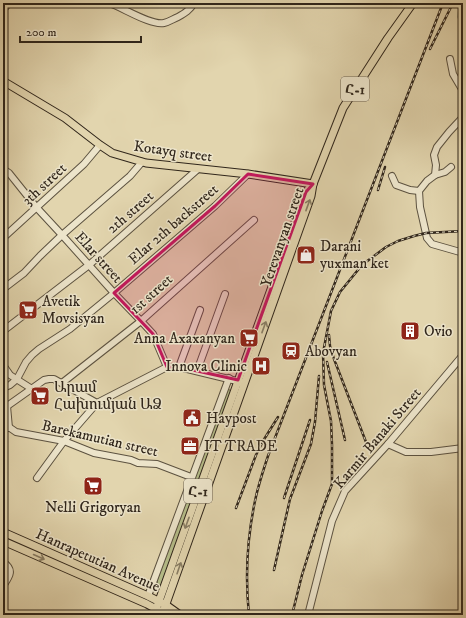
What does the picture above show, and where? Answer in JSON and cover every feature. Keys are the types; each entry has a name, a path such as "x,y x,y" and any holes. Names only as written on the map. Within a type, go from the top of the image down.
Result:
{"main road":[{"name":"Հ-1","path":"313,184 343,108 388,38 413,3"},
{"name":"Kotayq street","path":"3,81 65,118 112,153 142,162 248,174 313,184"},
{"name":"Yerevanyan street","path":"159,602 311,196 313,184"},
{"name":"Yerevanyan street","path":"166,605 241,382"},
{"name":"Hanrapetutian Avenue","path":"3,532 148,596 166,605 180,615"},
{"name":"Hanrapetutian Avenue","path":"3,542 155,612 164,614"},
{"name":"Հ-1","path":"155,612 159,602"},
{"name":"Հ-1","path":"164,614 166,605"}],"street":[{"path":"3,10 9,3"},
{"path":"108,3 154,23 162,24 185,13 194,3"},
{"path":"450,59 453,74 463,91"},
{"path":"435,175 436,165 434,155 437,147 463,117"},
{"name":"3th street","path":"3,238 84,164 100,145"},
{"path":"3,289 24,273 62,235 130,176 142,162"},
{"path":"451,167 444,172 435,175 418,191 420,207 427,238 432,244 463,254"},
{"name":"Elar street","path":"3,169 9,173 37,208 114,293 141,320 152,334 167,367"},
{"name":"2th street","path":"3,331 89,265 198,169"},
{"name":"Elar 2th backstreet","path":"17,379 26,362 32,355 70,329 114,293 215,206 248,174"},
{"path":"392,176 396,185 418,191"},
{"name":"1st street","path":"62,383 141,320 254,220"},
{"path":"197,371 225,294"},
{"path":"179,367 200,310"},
{"name":"Karmir Banaki Street","path":"308,615 332,521 345,491 388,444 463,355"},
{"path":"3,366 10,375 32,389"},
{"path":"37,478 64,441 97,403 167,367 179,367 241,382"},
{"path":"10,428 5,408 49,378 62,383 97,403"},
{"path":"148,596 228,378"},
{"path":"3,388 10,385 17,379"},
{"name":"Barekamutian street","path":"3,422 16,432 64,441 94,453 138,462 157,464 191,477"},
{"path":"388,444 406,452 431,452 463,448"},
{"path":"3,562 9,567 10,576 3,586"}],"highlighted area":[{"path":"248,174 313,184 306,192 238,380 179,367 167,367 153,334 114,293 215,206"}],"green space":[{"path":"227,389 231,392 161,585 159,585 157,581 224,391"}],"waterway":[{"path":"459,3 458,17 461,29 459,37 463,47"}],"railway":[{"path":"249,615 247,572 250,530 262,473 443,3"},
{"path":"430,49 453,3"},
{"path":"378,190 385,167"},
{"path":"292,615 302,575 332,484 331,421 324,385 323,353 331,311 340,292 362,265 386,247 398,241 426,233 463,231"},
{"path":"329,335 330,346 334,359 366,442"},
{"path":"327,362 345,440"},
{"path":"274,570 290,499 311,444 315,422 319,376"},
{"path":"236,508 256,455 278,417"},
{"path":"284,498 310,420"}],"place":[{"name":"Darani yuxman ket","path":"306,255"},
{"name":"Avetik Movsisyan","path":"28,310"},
{"name":"Ovio","path":"410,331"},
{"name":"Anna Axaxanyan","path":"249,338"},
{"name":"Abovyan","path":"291,351"},
{"name":"Innova Clinic","path":"261,366"},
{"name":"Արամ Հախումյան ԱՁ","path":"40,396"},
{"name":"Haypost","path":"192,418"},
{"name":"IT TRADE","path":"190,446"},
{"name":"Nelli Grigoryan","path":"93,486"}]}
